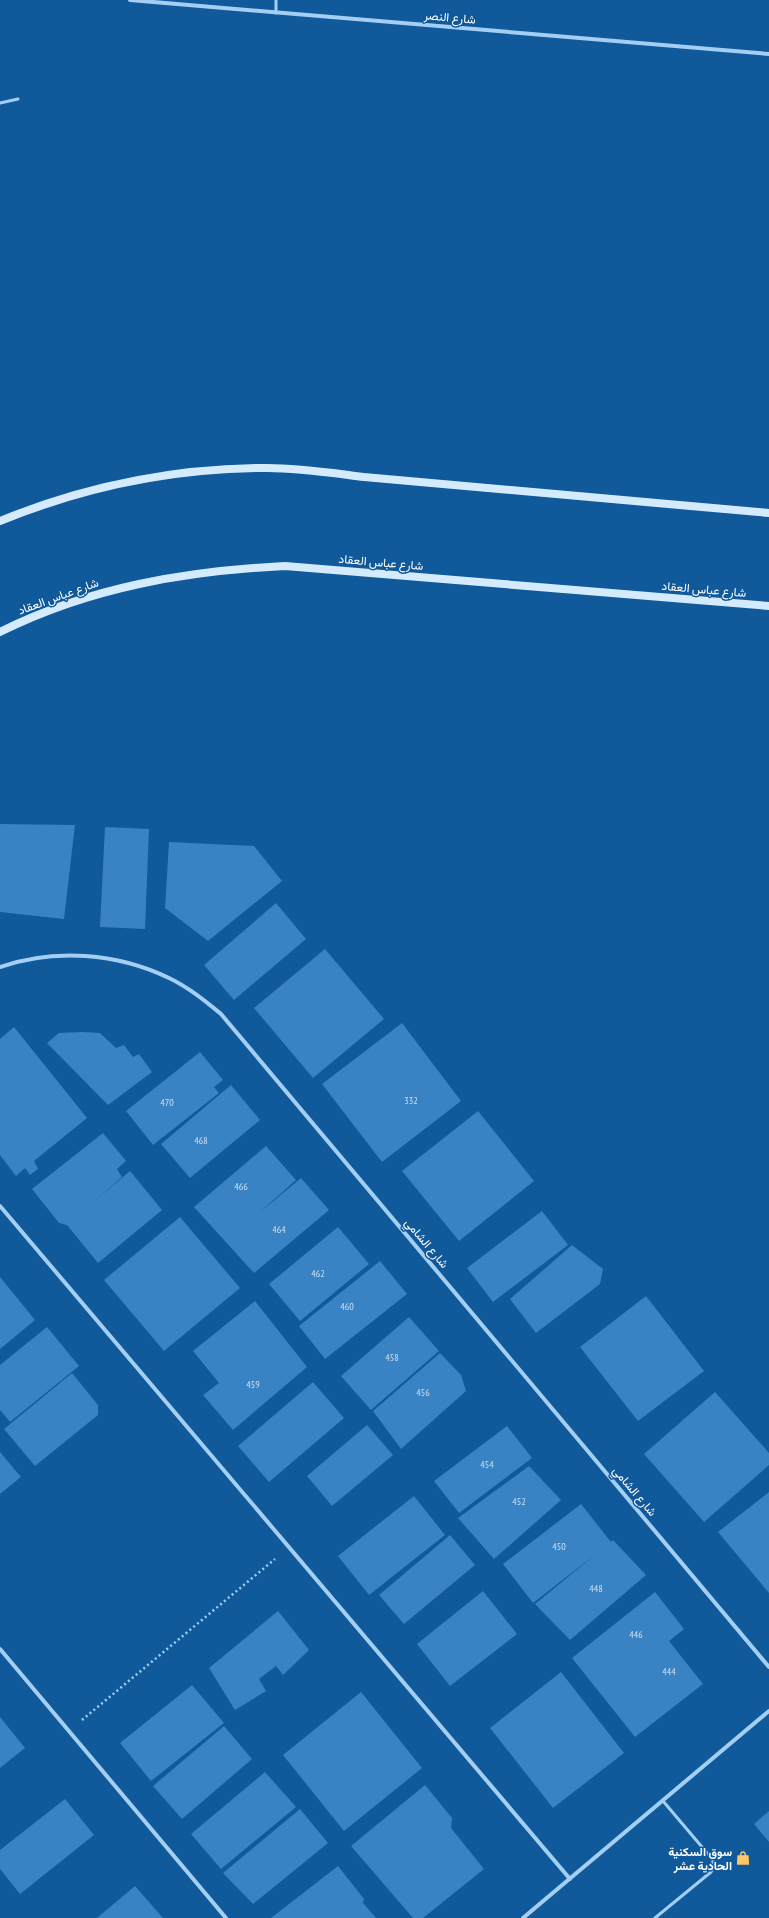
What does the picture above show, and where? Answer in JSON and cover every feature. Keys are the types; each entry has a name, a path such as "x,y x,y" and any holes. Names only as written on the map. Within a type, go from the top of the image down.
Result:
{"street":[{"name":"شارع النصر","path":"130,0 769,54"},
{"path":"0,521 78,493 124,482 172,474 220,469 268,468 317,471 364,477 769,513"},
{"name":"شارع عباس العقاد","path":"0,632 66,604 120,588 174,576 229,569 285,566 769,606"},
{"name":"شارع الشامي","path":"0,967 44,956 77,955 110,958 141,966 170,978 197,995 221,1014 769,1667"},
{"path":"0,1206 570,1879"},
{"path":"0,1649 226,1918"},
{"path":"523,1918 769,1711"}],"lane":[{"path":"276,0 276,13"},
{"path":"0,103 18,99"},
{"path":"655,1918 711,1872 714,1864 713,1860 663,1800"}],"path":[{"path":"69,1731 289,1547"}],"building":[{"path":"0,824 75,825 64,919 0,912"},
{"path":"105,827 149,829 145,929 100,927"},
{"path":"169,842 254,846 282,881 208,941 165,908"},
{"path":"276,903 306,939 234,1000 204,965"},
{"path":"325,949 384,1019 313,1078 254,1008"},
{"path":"402,1023 461,1101 382,1162 322,1084"},
{"path":"14,1027 87,1118 34,1161 38,1169 30,1175 25,1168 16,1176 0,1155 0,1039"},
{"path":"59,1033 100,1033 116,1048 124,1045 133,1057 139,1054 152,1072 108,1105 47,1043"},
{"path":"200,1052 223,1080 214,1087 219,1093 153,1145 126,1111"},
{"path":"231,1085 260,1120 190,1178 161,1144"},
{"path":"478,1111 534,1181 459,1241 402,1171"},
{"path":"103,1133 126,1161 117,1169 122,1177 95,1201 130,1171 162,1210 98,1263 67,1225 59,1223 32,1189"},
{"path":"266,1146 296,1180 259,1213 301,1178 329,1210 254,1273 194,1207"},
{"path":"542,1211 568,1245 493,1302 467,1268"},
{"path":"180,1217 240,1288 164,1351 104,1280"},
{"path":"338,1227 369,1264 300,1321 269,1284"},
{"path":"572,1245 603,1269 600,1284 536,1333 510,1299"},
{"path":"380,1261 407,1294 325,1359 299,1326"},
{"path":"0,1277 35,1320 0,1349"},
{"path":"646,1296 704,1371 638,1421 580,1347"},
{"path":"255,1301 307,1367 233,1430 203,1395 219,1383 193,1351"},
{"path":"409,1317 439,1351 371,1410 341,1376"},
{"path":"47,1327 79,1366 10,1422 0,1410 0,1365"},
{"path":"440,1353 461,1375 466,1391 401,1449 373,1411"},
{"path":"72,1373 98,1405 98,1415 35,1466 4,1429"},
{"path":"313,1382 344,1418 269,1482 238,1446"},
{"path":"715,1392 769,1453 769,1465 704,1522 644,1454"},
{"path":"367,1425 393,1455 332,1506 307,1476"},
{"path":"507,1426 532,1458 459,1513 434,1481"},
{"path":"0,1452 21,1477 0,1494"},
{"path":"529,1466 561,1500 494,1559 458,1518"},
{"path":"769,1492 769,1593 718,1532"},
{"path":"414,1496 445,1535 369,1595 338,1556"},
{"path":"581,1504 611,1542 613,1540 646,1575 570,1640 535,1604 596,1554 533,1603 503,1564"},
{"path":"450,1535 475,1565 404,1624 379,1595"},
{"path":"483,1591 517,1634 450,1686 417,1644"},
{"path":"655,1592 684,1629 669,1641 703,1684 635,1737 572,1658"},
{"path":"278,1611 309,1650 283,1675 276,1666 259,1679 266,1691 235,1710 209,1668"},
{"path":"561,1672 624,1753 553,1808 490,1728"},
{"path":"192,1685 224,1723 151,1781 120,1743"},
{"path":"361,1692 422,1768 344,1831 283,1755"},
{"path":"0,1717 25,1748 0,1768"},
{"path":"224,1726 252,1759 182,1819 153,1786"},
{"path":"265,1772 296,1807 221,1869 191,1834"},
{"path":"425,1785 452,1818 451,1828 484,1869 423,1918 413,1918 351,1846"},
{"path":"65,1799 94,1835 20,1894 0,1869 0,1850"},
{"path":"300,1809 328,1843 253,1904 223,1873"},
{"path":"769,1811 769,1842 754,1824"},
{"path":"338,1866 364,1899 363,1903 376,1918 271,1918"},
{"path":"135,1886 163,1918 97,1918"}],"place":[{"name":"سوق السكنية الحادية عشر","path":"743,1858"}]}
